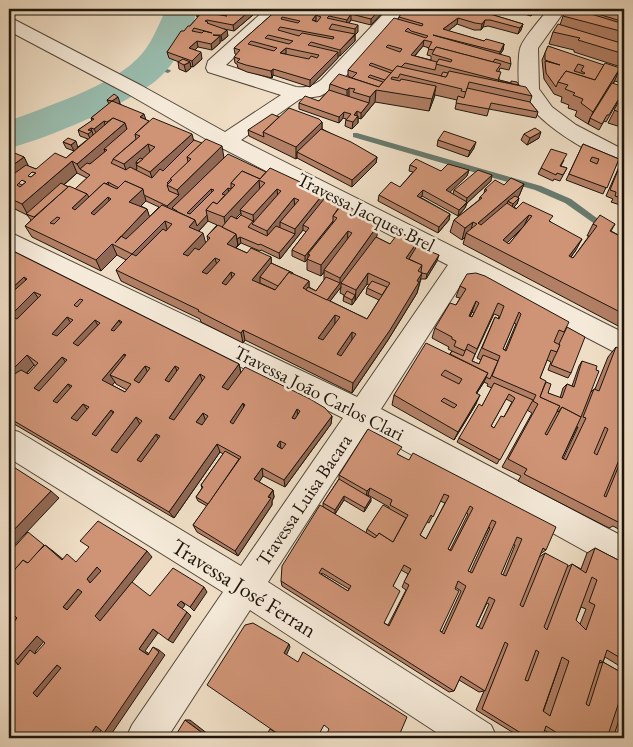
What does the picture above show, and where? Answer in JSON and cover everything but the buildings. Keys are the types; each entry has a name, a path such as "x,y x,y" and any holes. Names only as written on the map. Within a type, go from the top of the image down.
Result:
{"street":[{"path":"276,9 215,65 215,68 295,93 307,94 319,92 328,84 397,9"},
{"path":"557,9 529,48 528,90 545,111 570,130 605,150 624,158"},
{"name":"Travessa Jacques Brel","path":"9,24 135,90 225,142 624,346"},
{"path":"225,142 278,107 295,93"},
{"name":"Travessa João Carlos Clari","path":"9,241 362,413 624,554"},
{"name":"Travessa Luisa Bacara","path":"145,738 463,262"},
{"name":"Travessa José Ferran","path":"9,442 245,588 478,738"}],"waterway":[{"path":"9,135 81,107 132,81 151,66 174,30 182,9"},
{"path":"151,66 168,71"},
{"path":"355,135 538,188 568,201 605,227"}]}
